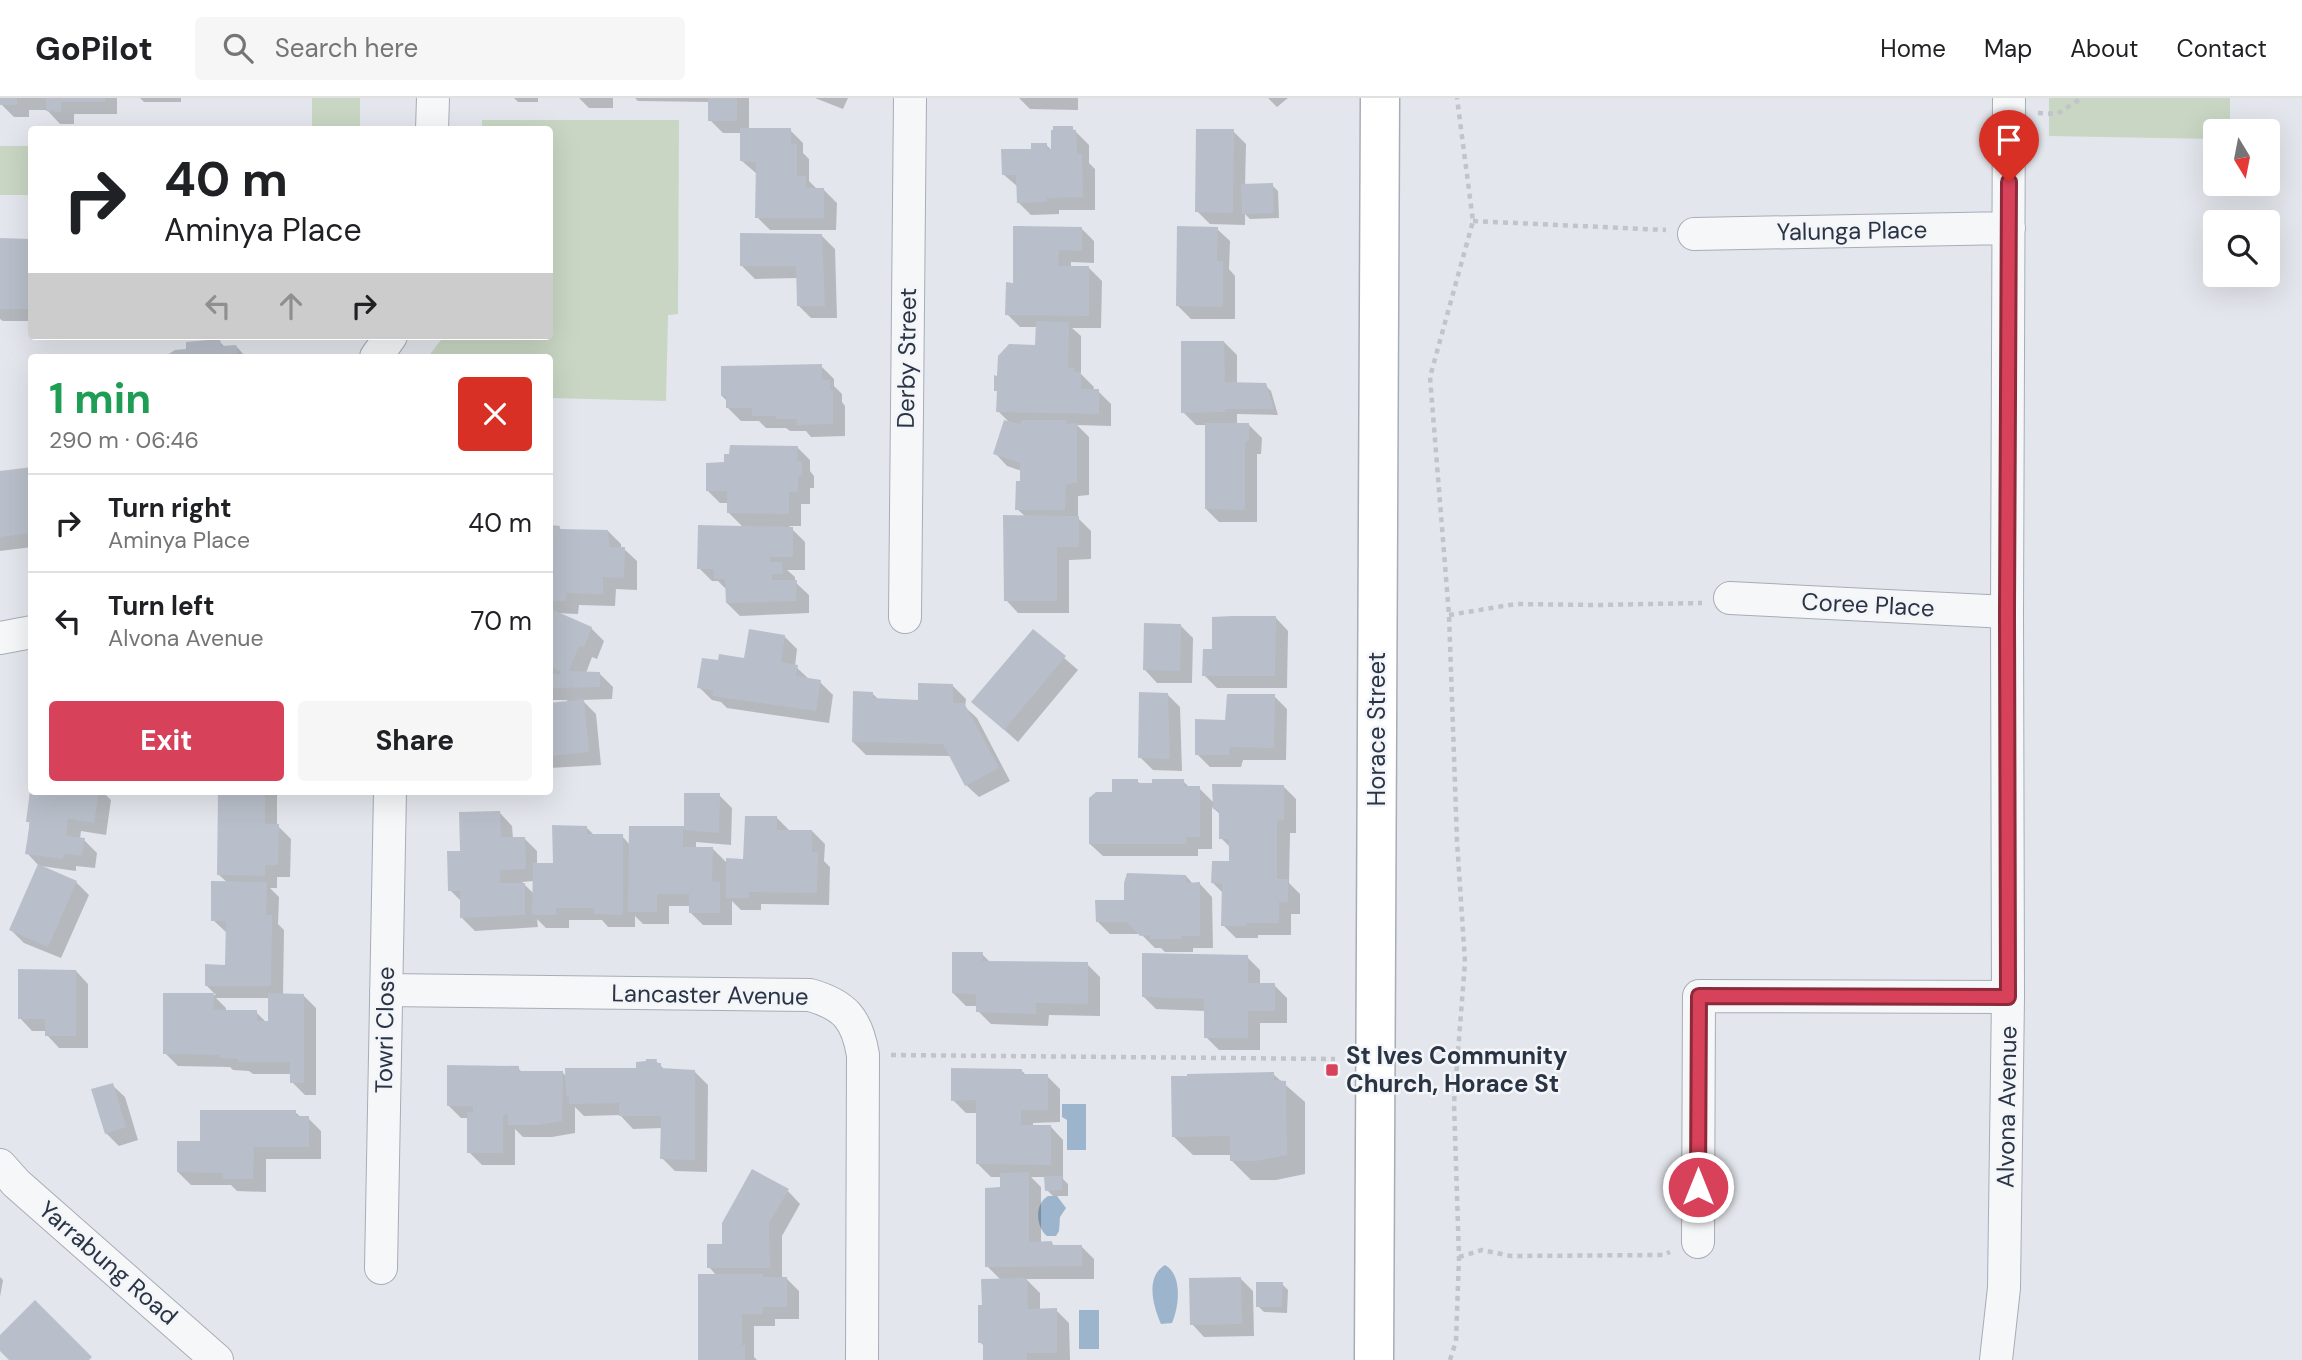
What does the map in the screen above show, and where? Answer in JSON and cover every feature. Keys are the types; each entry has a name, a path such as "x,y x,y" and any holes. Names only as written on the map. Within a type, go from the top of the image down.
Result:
{"main road":[{"name":"Horace Street","path":"1374,1360 1380,98"}],"street":[{"path":"432,126 433,98"},
{"name":"Derby Street","path":"905,617 910,98"},
{"name":"Alvona Avenue","path":"1996,1360 2004,1288 2008,997 2009,105"},
{"name":"Yalunga Place","path":"1695,234 2009,228"},
{"name":"Coree Place","path":"1730,598 2007,612"},
{"path":"0,638 28,633"},
{"name":"Towri Close","path":"381,1268 390,795"},
{"name":"Lancaster Avenue","path":"386,990 810,995 832,1001 849,1016 860,1033 863,1055 862,1360"},
{"path":"1698,1242 1699,996 2008,997"},
{"name":"Yarrabung Road","path":"0,1165 217,1360"}],"path":[{"path":"1450,1360 1456,1341 1459,1257 1454,1103 1465,962 1457,841 1449,615 1430,377 1473,221 1457,98"},
{"path":"2009,105 2057,114 2082,98"},
{"path":"1473,221 1659,229 1695,234"},
{"path":"1449,615 1516,604 1694,604 1730,598"},
{"path":"863,1055 1335,1059"},
{"path":"1459,1257 1482,1250 1511,1256 1663,1255 1698,1242"}],"green space":[{"path":"312,98 360,98 360,126 312,126"},
{"path":"2049,98 2230,98 2230,119 2203,119 2203,139 2049,136"},
{"path":"482,120 679,120 678,314 668,315 666,401 553,398 553,354 430,354 441,340 553,340 553,126 482,126"},
{"path":"0,146 28,146 28,195 0,195"}],"water":[{"path":"1062,1104 1086,1104 1086,1150 1067,1150 1067,1120 1062,1117"},
{"path":"1048,1196 1057,1196 1066,1208 1060,1217 1056,1236 1047,1236 1043,1232 1038,1216 1040,1204"},
{"path":"1165,1265 1175,1276 1178,1300 1172,1323 1161,1324 1152,1292 1155,1277"},
{"path":"1079,1310 1099,1310 1099,1349 1079,1349"}],"building":[{"path":"0,98 17,98 17,105 0,105"},
{"path":"46,98 105,98 105,102 61,102 61,112 46,111"},
{"path":"708,98 737,98 737,121 708,121"},
{"path":"1053,126 1073,126 1073,130 1076,130 1077,154 1082,154 1083,197 1047,198 1047,202 1017,203 1016,175 1002,175 1001,149 1031,149 1031,143 1047,143 1047,149 1051,149"},
{"path":"740,128 791,128 791,144 797,144 797,176 806,176 806,188 824,188 824,218 755,218 756,162 740,161"},
{"path":"1196,129 1234,129 1233,213 1195,212"},
{"path":"1273,183 1274,213 1242,214 1241,184"},
{"path":"1013,226 1082,227 1082,251 1059,250 1058,266 1089,266 1089,316 1005,315 1006,282 1013,283"},
{"path":"1177,226 1218,227 1217,261 1223,261 1223,307 1176,306"},
{"path":"740,233 822,234 825,306 797,306 796,266 740,266"},
{"path":"0,238 28,239 28,309 0,309"},
{"path":"1036,321 1069,322 1068,368 1081,372 1081,389 1099,389 1099,414 996,412 997,391 994,391 994,375 997,376 998,356 1009,344 1035,345"},
{"path":"220,340 221,346 236,345 238,354 169,354 186,349 186,342"},
{"path":"1181,341 1224,341 1225,382 1266,383 1274,409 1225,409 1225,412 1181,413"},
{"path":"822,364 822,380 830,380 830,389 833,391 833,424 796,425 797,419 752,416 752,408 726,408 726,396 721,396 721,366"},
{"path":"1004,420 1020,424 1021,420 1066,420 1066,424 1077,423 1077,483 1066,484 1065,510 1015,510 1020,463 993,454"},
{"path":"1205,423 1249,423 1249,441 1245,442 1245,510 1205,509"},
{"path":"730,445 798,446 797,461 802,461 802,475 798,476 798,492 789,492 789,514 727,513 727,491 706,491 706,463 724,462 724,454 729,454"},
{"path":"28,468 28,534 0,537 0,471"},
{"path":"1003,515 1079,516 1079,547 1057,547 1057,601 1004,601"},
{"path":"553,525 560,526 559,529 608,530 609,547 625,547 624,578 603,577 603,594 566,593 566,601 553,601"},
{"path":"698,525 793,527 793,557 770,557 770,562 782,562 783,574 772,574 772,580 797,580 796,601 726,603 725,579 714,579 714,569 697,569"},
{"path":"553,610 592,627 584,647 579,646 569,671 600,672 600,687 553,688 553,674 560,674 560,671 553,668"},
{"path":"1276,616 1275,676 1202,676 1203,649 1212,649 1212,617"},
{"path":"1144,623 1181,624 1180,671 1143,670"},
{"path":"749,629 785,635 781,662 798,665 796,676 821,680 816,711 712,696 713,690 697,688 702,658 718,660 719,654 744,658"},
{"path":"1033,629 1066,656 1004,730 971,702"},
{"path":"918,683 953,684 953,703 964,703 999,768 965,786 943,744 852,742 853,691 873,692 873,698 918,700"},
{"path":"1139,692 1168,693 1170,759 1138,758"},
{"path":"1227,694 1275,694 1274,748 1230,747 1229,755 1195,755 1195,719 1225,720"},
{"path":"584,699 589,752 553,756 553,703"},
{"path":"1112,779 1138,779 1138,783 1152,783 1152,779 1184,779 1184,786 1200,786 1200,837 1186,837 1186,844 1089,844 1089,798 1096,792 1112,792"},
{"path":"1212,784 1284,785 1284,820 1277,821 1277,879 1288,879 1288,902 1279,902 1279,923 1221,926 1222,884 1211,883 1212,861 1229,861 1229,839 1219,839 1219,810 1213,809"},
{"path":"684,793 720,793 719,833 683,830 683,847 713,847 712,881 720,882 720,913 689,913 689,894 657,894 657,912 628,912 629,826 684,826"},
{"path":"29,795 98,795 94,823 68,819 66,836 85,838 82,856 64,854 63,859 25,854 30,822 26,822"},
{"path":"218,795 265,795 265,824 279,824 278,865 265,865 265,876 217,875"},
{"path":"500,811 501,837 525,837 526,869 500,870 500,883 525,883 525,915 460,918 460,891 448,891 447,851 460,851 459,812"},
{"path":"745,816 777,816 777,830 812,830 812,852 818,852 817,893 749,892 749,898 726,898 726,858 743,859"},
{"path":"552,825 587,826 587,834 623,834 623,915 594,914 594,908 556,908 556,915 532,915 533,863 553,863"},
{"path":"38,864 77,881 48,947 9,930"},
{"path":"1127,873 1186,875 1186,883 1200,882 1200,936 1150,939 1150,935 1140,936 1127,922 1096,922 1095,900 1124,900"},
{"path":"211,881 267,882 266,915 272,915 271,986 205,986 205,964 225,965 226,921 211,921"},
{"path":"952,952 983,952 982,961 1088,962 1088,1004 1036,1003 1036,1014 976,1012 976,994 952,993"},
{"path":"1142,953 1248,955 1248,983 1275,983 1275,1011 1248,1011 1248,1038 1204,1038 1204,999 1142,997"},
{"path":"18,969 76,970 76,1036 45,1036 45,1019 18,1019"},
{"path":"163,993 214,993 213,1010 257,1010 257,1021 268,1021 268,993 304,994 304,1083 290,1083 290,1062 238,1062 238,1059 219,1058 219,1055 163,1054"},
{"path":"657,1059 656,1063 661,1063 661,1068 695,1070 695,1160 660,1159 661,1116 619,1116 619,1103 569,1104 565,1068 636,1068 636,1062"},
{"path":"447,1065 519,1066 519,1071 563,1071 562,1121 538,1125 508,1125 508,1114 503,1115 503,1153 467,1153 467,1112 473,1112 473,1106 447,1106"},
{"path":"951,1068 1022,1069 1022,1074 1048,1074 1048,1110 1021,1110 1021,1125 1051,1125 1051,1165 976,1164 976,1100 951,1101"},
{"path":"1274,1072 1274,1080 1286,1081 1287,1155 1256,1161 1230,1161 1230,1136 1172,1137 1171,1076"},
{"path":"113,1083 126,1127 105,1134 91,1089"},
{"path":"200,1110 296,1110 296,1116 309,1116 309,1147 254,1147 253,1179 223,1179 223,1173 177,1172 177,1141 200,1141"},
{"path":"752,1169 789,1189 769,1223 770,1268 707,1268 707,1244 722,1244 722,1223"},
{"path":"1029,1172 1029,1242 1052,1241 1052,1245 1082,1245 1082,1266 985,1267 985,1188 1000,1187 1000,1173"},
{"path":"1044,1176 1062,1176 1062,1190 1045,1191"},
{"path":"698,1274 763,1274 763,1277 787,1277 787,1307 763,1307 763,1314 742,1314 745,1360 698,1360"},
{"path":"1241,1277 1242,1324 1190,1325 1189,1278"},
{"path":"1027,1278 1028,1309 1057,1308 1057,1353 1027,1353 1027,1360 983,1360 983,1343 978,1343 978,1305 982,1305 981,1279"},
{"path":"1256,1282 1283,1282 1282,1307 1256,1307"},
{"path":"35,1300 92,1357 89,1360 9,1360 0,1351 0,1335"}],"place":[{"name":"St Ives Community Church, Horace St","path":"1332,1070"}],"route":[{"path":"1698,1187 1699,996 2008,997 2009,182"}]}
